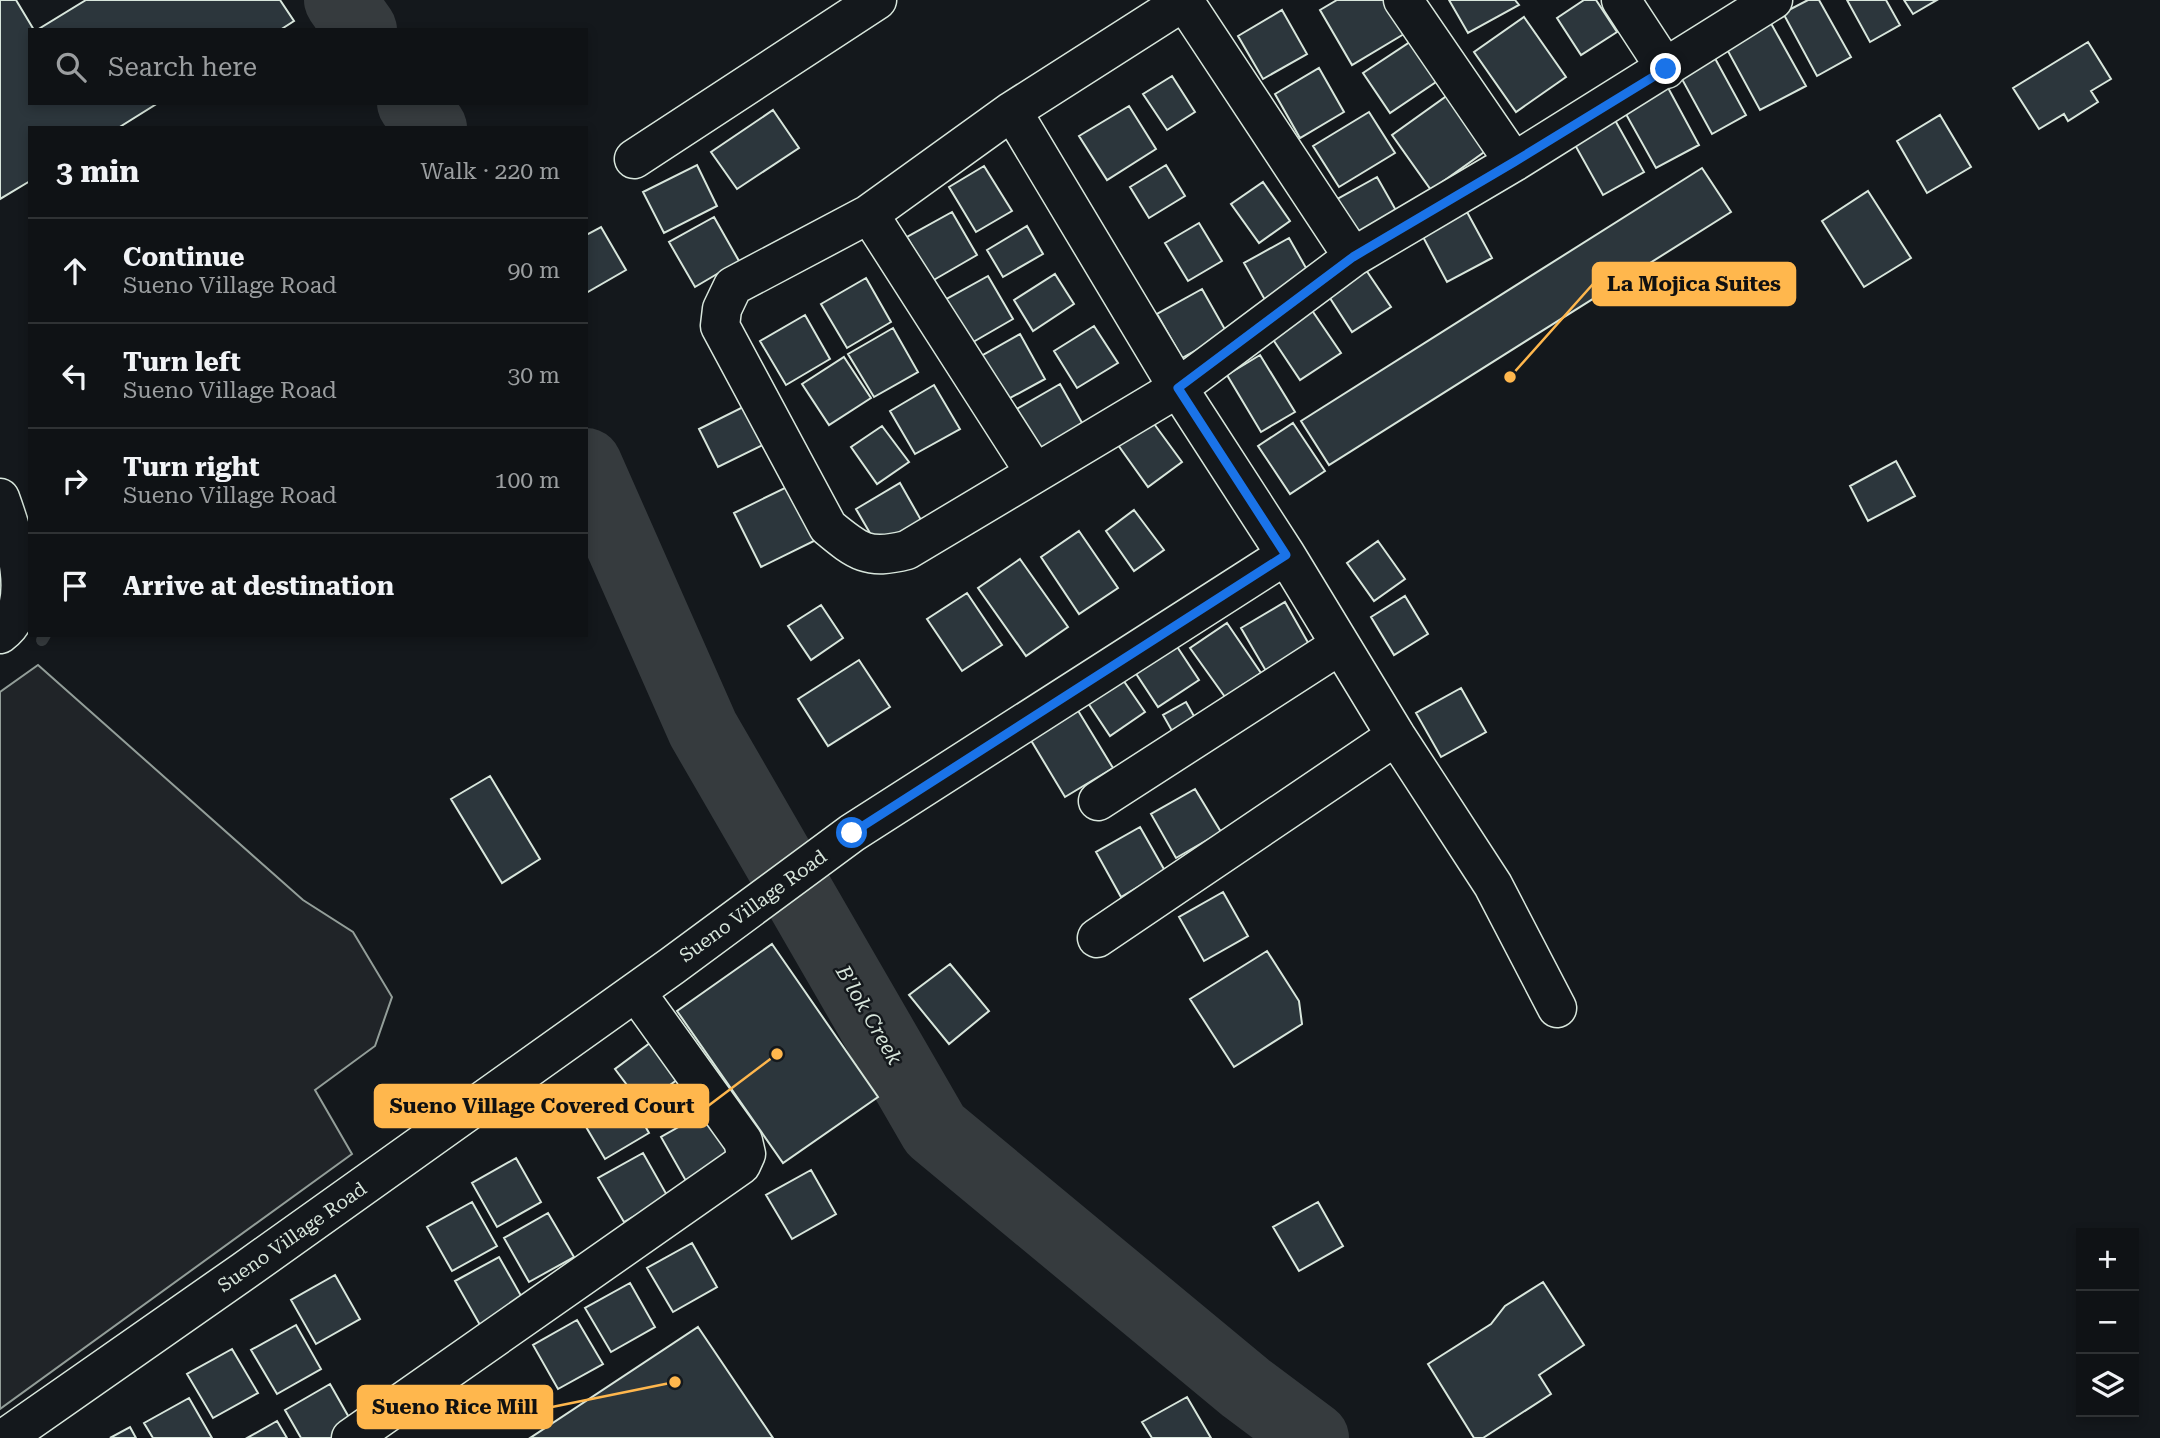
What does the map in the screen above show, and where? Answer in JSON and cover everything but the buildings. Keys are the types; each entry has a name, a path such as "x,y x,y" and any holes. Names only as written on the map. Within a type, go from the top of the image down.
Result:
{"street":[{"path":"634,159 877,0"},
{"path":"1403,0 1514,162"},
{"path":"1621,0 1666,69"},
{"path":"1353,257 1185,1 1012,111 869,214 733,286 722,309 720,326 828,527 851,546 877,556 907,550 1178,388 1353,257 1666,69 1773,0"},
{"path":"1012,111 1178,388 1286,555 1396,736 1493,885 1557,1008"},
{"path":"869,214 1035,473"},
{"path":"0,498 20,565 20,592 16,613 7,629 0,634"},
{"name":"Sueno Village Road","path":"5,1438 636,992 852,833 1286,555"},
{"path":"1098,802 1340,645"},
{"path":"1097,937 1396,736"},
{"path":"351,1438 741,1165 746,1154 743,1141 636,992"}],"shaded area":[{"path":"38,665 303,900 353,932 392,997 375,1046 315,1090 352,1154 0,1409 0,692"}],"waterway":[{"name":"B'lok Creek","path":"340,0 360,28"},
{"name":"B'lok Creek","path":"414,105 430,126"},
{"name":"B'lok Creek","path":"588,469 703,729 935,1130 1246,1388 1313,1438"}],"place":[{"name":"La Mojica Suites","path":"1510,377"},
{"name":"Sueno Village Covered Court","path":"777,1054"},
{"name":"Sueno Rice Mill","path":"675,1382"}],"route":[{"path":"852,833 1286,555 1178,388 1353,257 1666,69"}]}
